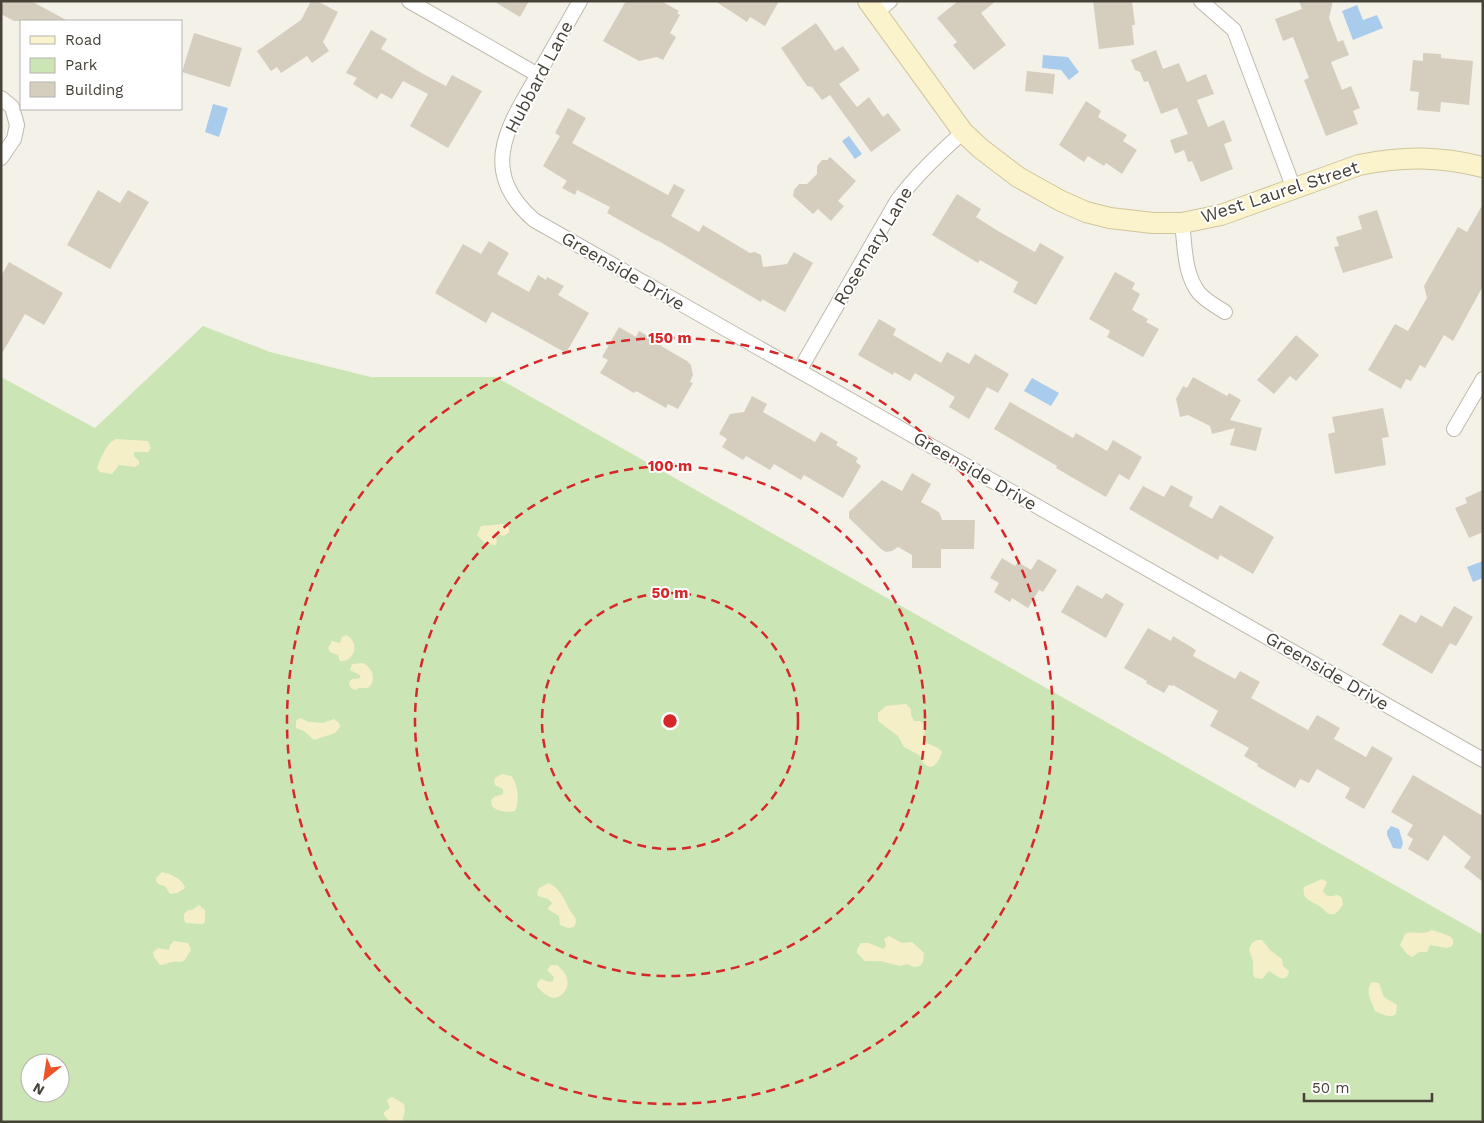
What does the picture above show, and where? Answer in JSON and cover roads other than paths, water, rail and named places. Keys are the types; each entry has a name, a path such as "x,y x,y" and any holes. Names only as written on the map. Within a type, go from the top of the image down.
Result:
{"street":[{"path":"409,1 538,75"},
{"name":"Hubbard Lane","path":"503,154 507,133 580,1"},
{"path":"1201,1 1234,30 1294,189"},
{"name":"West Laurel Street","path":"878,5 963,132 992,158 1018,177 1037,189 1086,212 1110,218 1153,223 1182,223 1221,215 1359,165 1382,160 1436,158 1461,161 1483,167"},
{"path":"1,98 12,106 17,124 14,139 1,158"},
{"name":"Rosemary Lane","path":"800,372 897,201 923,169 963,132"},
{"name":"Greenside Drive","path":"503,154 503,170 511,192 522,209 534,220 1483,760"},
{"path":"1182,223 1187,261 1194,284 1210,303 1225,312"},
{"path":"1454,429 1483,379"}],"water":[{"path":"1357,5 1363,20 1377,15 1383,28 1353,40 1342,11"},
{"path":"1043,55 1068,57 1079,72 1069,80 1061,70 1042,68"},
{"path":"213,104 228,108 219,137 205,132"},
{"path":"849,136 862,154 855,159 842,141"},
{"path":"1032,378 1059,393 1051,406 1024,391"},
{"path":"1483,561 1483,578 1473,582 1467,567"},
{"path":"1391,826 1399,829 1403,843 1401,849 1393,848 1387,835 1387,831"}]}
